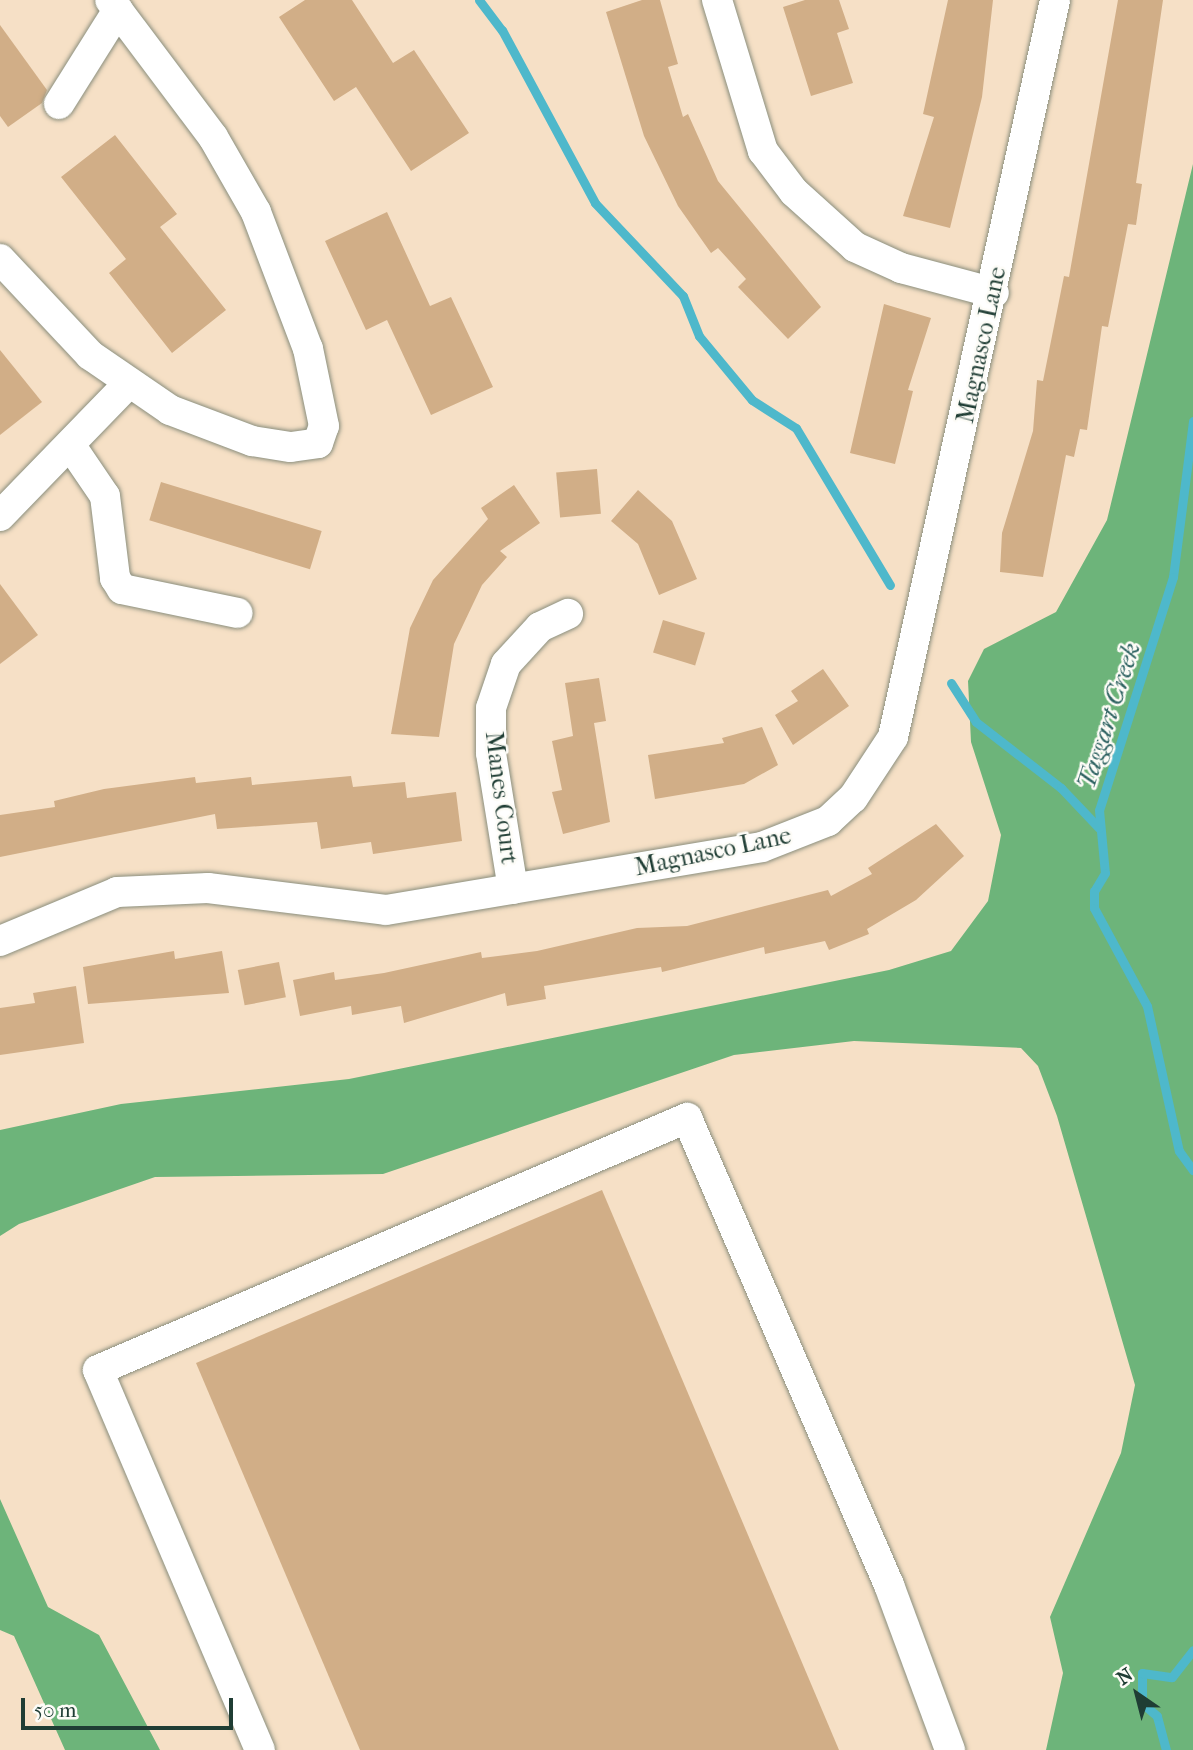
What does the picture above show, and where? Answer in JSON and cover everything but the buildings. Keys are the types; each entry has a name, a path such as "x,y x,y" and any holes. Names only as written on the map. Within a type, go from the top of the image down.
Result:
{"street":[{"path":"717,0 763,151 794,192 855,247 901,268 994,293"},
{"name":"Magnasco Lane","path":"0,941 117,892 168,886 386,911 762,847 828,821 853,798 893,737 994,293 1055,0"},
{"path":"0,259 90,355 128,384 221,431 291,447 318,443 324,426 308,349 256,212 213,137 114,5 59,104"},
{"path":"0,516 71,446 128,384"},
{"path":"71,446 105,496 115,578 122,589 238,613"},
{"name":"Manes Court","path":"513,889 491,753 491,708 506,664 540,627 568,614"},
{"path":"260,1750 98,1370 687,1118 889,1586 950,1750"}],"green space":[{"path":"1193,164 1193,1750 1046,1750 1063,1673 1050,1617 1121,1453 1135,1385 1057,1116 1038,1066 1021,1048 854,1041 734,1055 383,1174 155,1177 19,1224 0,1236 0,1130 121,1104 349,1079 889,970 951,951 988,901 1001,835 971,742 968,681 984,649 1056,612 1107,520"},
{"path":"0,1499 48,1607 99,1635 160,1750 65,1750 14,1636 0,1630"}],"waterway":[{"path":"479,0 502,30 595,203 683,296 699,336 752,400 796,428 890,585"},
{"name":"Taggart Creek","path":"1193,421 1173,577 1099,810 1105,873 1094,891 1094,908 1147,1006 1179,1151 1193,1170"},
{"path":"951,683 976,722 1061,788 1099,828"},
{"name":"Taggart Creek","path":"1166,1750 1157,1716 1142,1703 1142,1673 1172,1677 1193,1650"}]}
